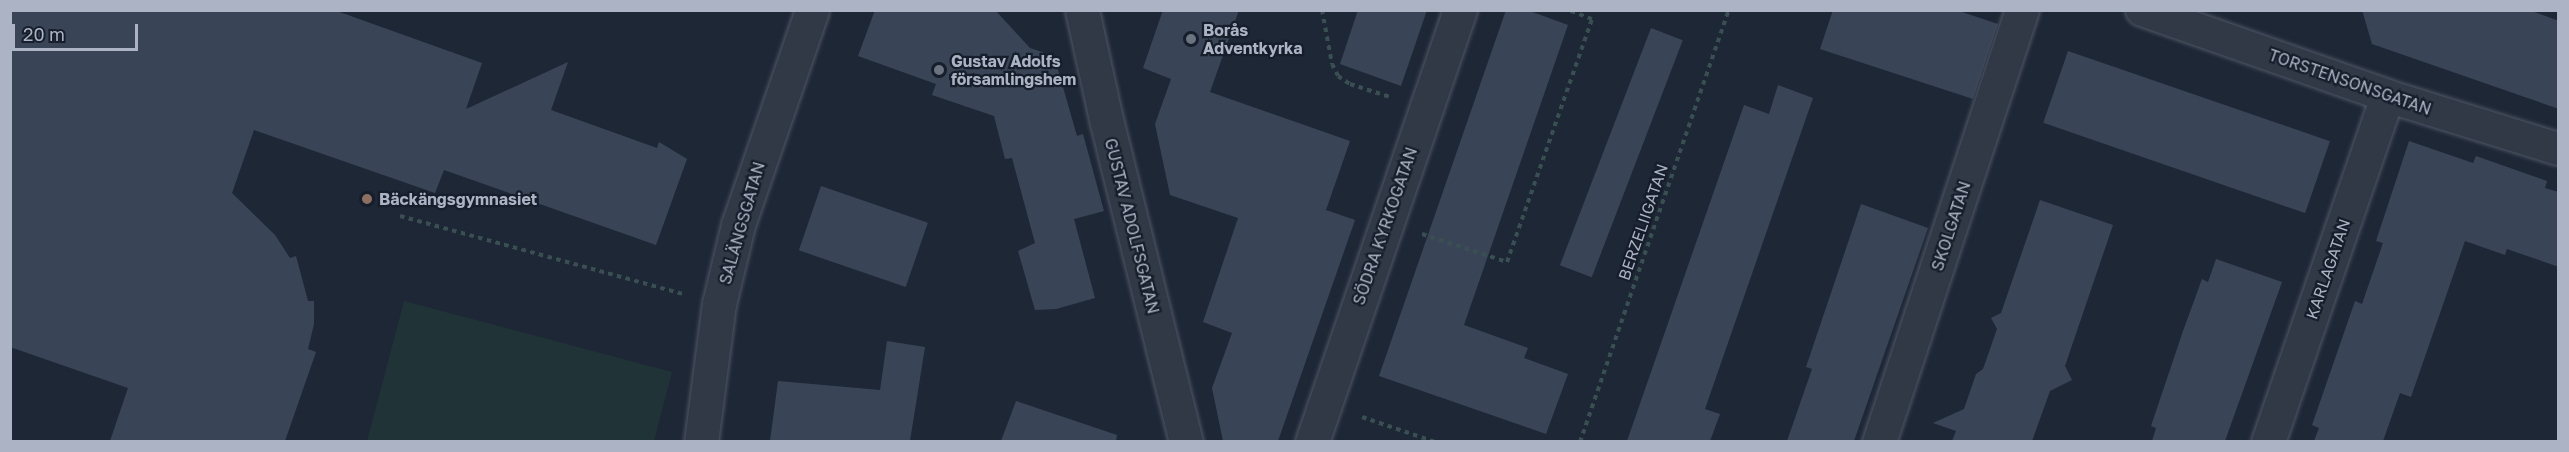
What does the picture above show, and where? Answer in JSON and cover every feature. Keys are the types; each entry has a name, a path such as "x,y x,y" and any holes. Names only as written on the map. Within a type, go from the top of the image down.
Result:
{"street":[{"name":"SALÄNGSGATAN","path":"701,441 719,304 738,225 812,10"},
{"name":"GUSTAV ADOLFSGATAN","path":"1082,10 1106,119 1186,441"},
{"name":"SÖDRA KYRKOGATAN","path":"1312,441 1460,10"},
{"name":"SKOLGATAN","path":"1880,441 2022,10"},
{"name":"TORSTENSONSGATAN","path":"2142,10 2387,96 2559,149"},
{"name":"KARLAGATAN","path":"2268,441 2387,96"}],"path":[{"path":"1322,10 1332,64 1338,76 1350,84 1425,108"},
{"path":"1387,223 1507,262 1592,19 1569,10"},
{"name":"BERZELIIGATAN","path":"1580,441 1728,10"},
{"path":"400,216 719,304"},
{"path":"1324,404 1435,441"}],"green space":[{"path":"404,301 672,372 654,441 367,441"}],"building":[{"path":"10,10 334,10 482,63 466,109 568,62 551,110 657,148 659,142 687,159 656,245 444,170 435,193 254,130 232,193 275,235 290,258 296,256 308,301 314,301 314,324 308,349 316,352 285,441 110,441 128,388 10,347"},
{"path":"875,10 995,10 1030,48 1054,56 1077,136 1083,134 1104,211 1074,219 1095,298 1056,309 1035,310 1018,251 1035,243 1012,158 1005,159 994,116 932,95 936,84 858,56"},
{"path":"1163,10 1239,10 1210,92 1350,141 1326,210 1355,220 1278,441 1223,441 1212,388 1232,333 1203,322 1238,218 1170,195 1155,124 1171,79 1143,68"},
{"path":"1358,10 1427,10 1401,86 1340,64"},
{"path":"1506,10 1527,10 1568,25 1464,325 1528,348 1524,358 1568,374 1546,434 1379,376"},
{"path":"1833,10 1956,10 1998,24 1973,99 1820,49"},
{"path":"2362,10 2529,10 2559,21 2559,109 2372,44"},
{"path":"1651,28 1683,40 1592,277 1560,265"},
{"path":"2068,51 2330,141 2305,213 2043,123"},
{"path":"1778,85 1813,98 1705,409 1720,414 1710,441 1627,441 1744,105 1769,114"},
{"path":"2409,141 2473,163 2476,156 2547,181 2545,188 2559,192 2559,267 2507,249 2505,255 2465,241 2411,397 2400,393 2383,441 2314,441 2319,428 2312,425 2355,301 2362,304 2383,243 2376,241"},
{"path":"821,186 928,223 906,287 799,250"},
{"path":"2040,200 2113,225 2065,366 2072,380 2050,391 2032,441 1952,441 1956,431 1933,423 1964,409 1976,374 1983,369 1997,329 1991,318 2001,313"},
{"path":"1861,204 1928,228 1854,441 1787,441 1812,369 1806,367"},
{"path":"2216,259 2282,282 2225,441 2152,441 2156,428 2151,426 2183,331 2202,279 2208,282"},
{"path":"887,341 925,347 910,441 770,441 778,381 880,390"},
{"path":"1016,401 1117,435 1116,441 1001,441"}],"place":[{"name":"Borås Adventkyrka","path":"1191,39"},
{"name":"Gustav Adolfs församlingshem","path":"939,70"},
{"name":"Bäckängsgymnasiet","path":"367,199"}]}
